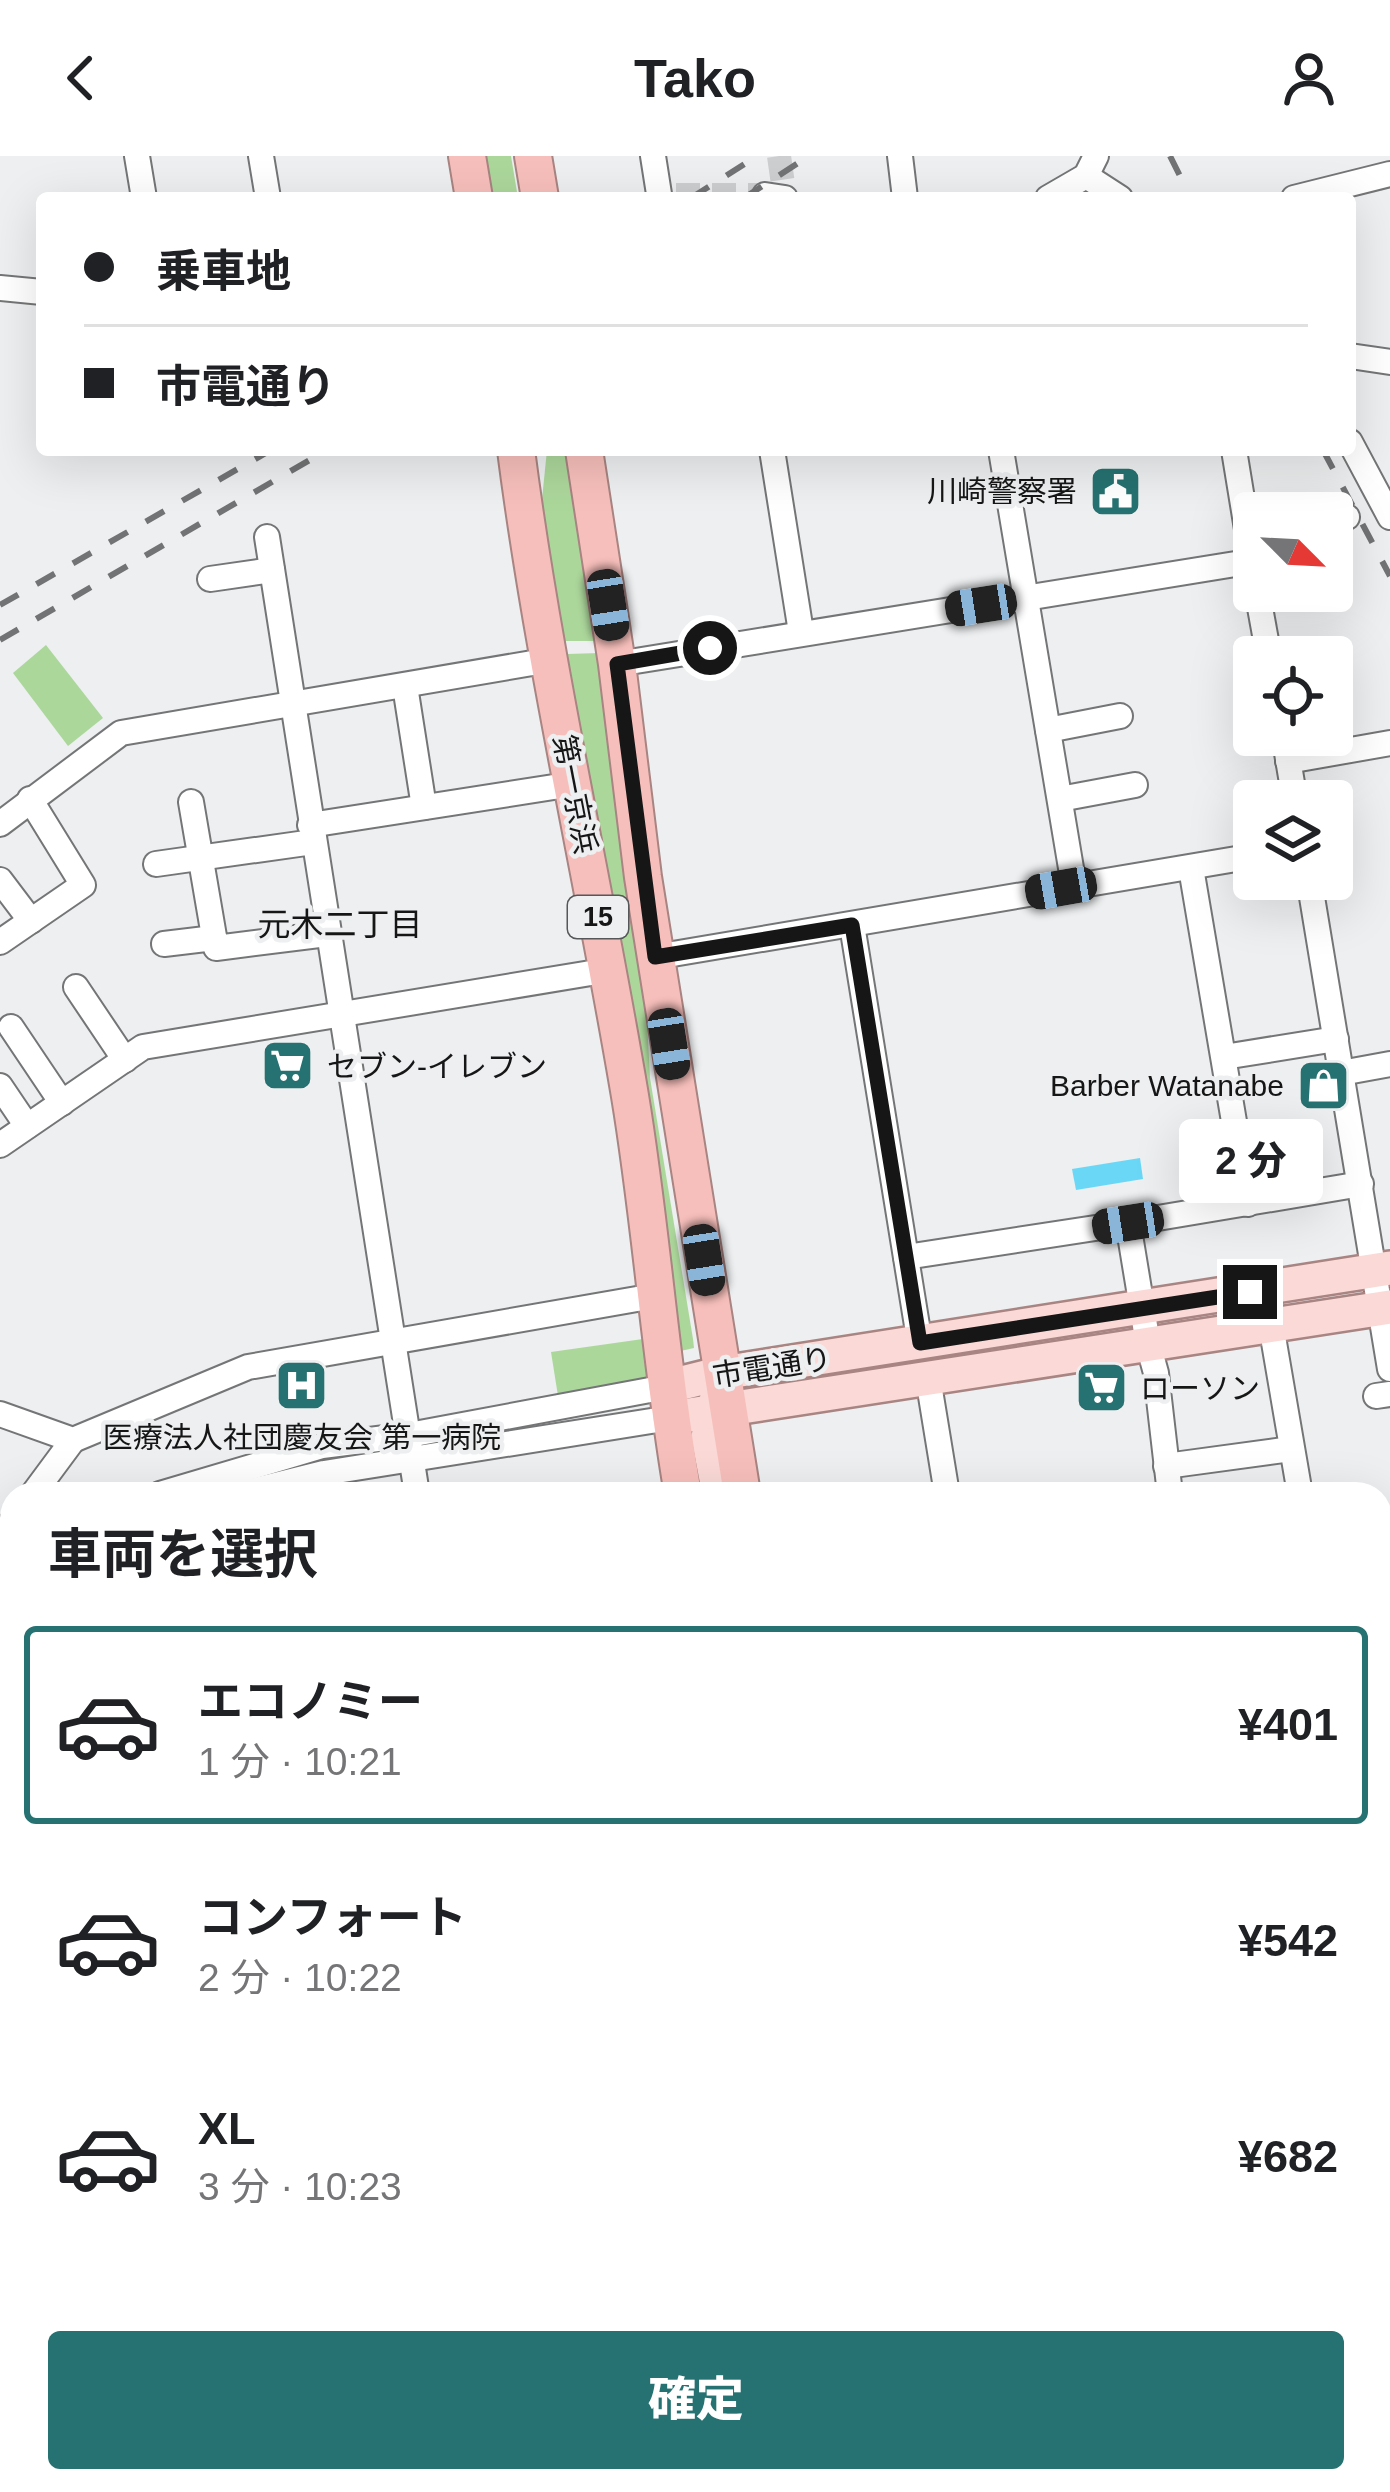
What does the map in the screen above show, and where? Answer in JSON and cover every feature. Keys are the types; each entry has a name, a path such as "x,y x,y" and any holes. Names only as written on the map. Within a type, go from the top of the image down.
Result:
{"highway":[{"path":"467,156 473,192"},
{"path":"533,156 539,192"},
{"name":"第一京浜","path":"518,456 638,1141 681,1482"},
{"name":"第一京浜","path":"585,456 655,957 722,1373 721,1411 739,1482"}],"main road":[{"name":"市電通り","path":"668,1402 722,1373 1142,1310 1383,1289"},
{"name":"市電通り","path":"668,1402 721,1411 1271,1325 1383,1289"},
{"path":"717,1482 708,1437 721,1411"}],"street":[{"path":"137,156 143,192"},
{"path":"261,156 267,192"},
{"path":"653,156 661,192"},
{"path":"900,156 904,192"},
{"path":"1056,192 1091,166 1115,192"},
{"path":"1318,192 1390,174"},
{"path":"0,288 36,291"},
{"path":"1356,357 1390,362"},
{"path":"1356,452 1388,508"},
{"path":"773,456 802,632"},
{"path":"1002,456 1074,886"},
{"path":"1235,456 1241,492"},
{"path":"267,537 338,1013 415,1482"},
{"path":"617,664 1233,568"},
{"path":"210,580 272,570"},
{"path":"0,824 121,733 550,660"},
{"path":"405,686 424,807"},
{"path":"1048,730 1120,716"},
{"path":"1288,761 1390,743"},
{"path":"1287,756 1291,780"},
{"path":"156,864 424,807 572,784"},
{"path":"1060,799 1135,785"},
{"path":"0,942 83,881 30,799"},
{"path":"191,802 216,948 327,934"},
{"path":"655,957 1233,860"},
{"path":"1191,868 1248,1204"},
{"path":"0,880 31,922"},
{"path":"1313,900 1383,1289 1390,1370"},
{"path":"852,925 920,1343"},
{"path":"164,944 214,938"},
{"path":"0,1145 143,1047 609,970"},
{"path":"76,987 124,1060"},
{"path":"11,1027 62,1103"},
{"path":"1224,1057 1336,1039"},
{"path":"1341,1072 1390,1064"},
{"path":"0,1086 27,1126"},
{"path":"906,1256 1361,1184"},
{"path":"1128,1223 1156,1373 1168,1482"},
{"path":"42,1482 73,1440 248,1367 654,1296"},
{"path":"1271,1325 1298,1482"},
{"path":"928,1378 944,1482"},
{"name":"市電通り","path":"200,1482 322,1446 410,1447 668,1402"},
{"path":"0,1414 73,1440"},
{"name":"市電通り","path":"331,1482 410,1447"},
{"path":"1166,1466 1292,1449"},
{"path":"0,1616 0,1635"}],"green space":[{"path":"484,156 511,156 517,192 490,192"},
{"path":"546,456 569,456 598,641 564,641 541,509"},
{"path":"46,645 103,718 68,746 13,673"},
{"path":"600,653 646,1000 650,1078 694,1348 676,1352 614,907 567,654"},
{"path":"643,1339 649,1383 558,1396 551,1352"}],"water":[{"path":"1140,1158 1143,1179 1076,1190 1072,1169"}],"tunnel":[{"path":"779,156 783,184"}],"railway":[{"path":"700,192 757,156"},
{"path":"753,192 809,156"},
{"path":"1170,156 1188,192"},
{"path":"0,605 261,456"},
{"path":"0,640 317,456"},
{"path":"1326,456 1390,576"}],"place":[{"name":"川崎警察署","path":"1116,491"},
{"name":"セブン-イレブン","path":"288,1066"},
{"name":"Barber Watanabe","path":"1323,1085"},
{"name":"医療法人社団慶友会 第一病院","path":"302,1385"},
{"name":"ローソン","path":"1101,1388"}],"district":[{"name":"元木二丁目","path":"340,924"}],"route":[{"path":"710,648 617,664 655,957 852,925 920,1343 1250,1292"}]}
